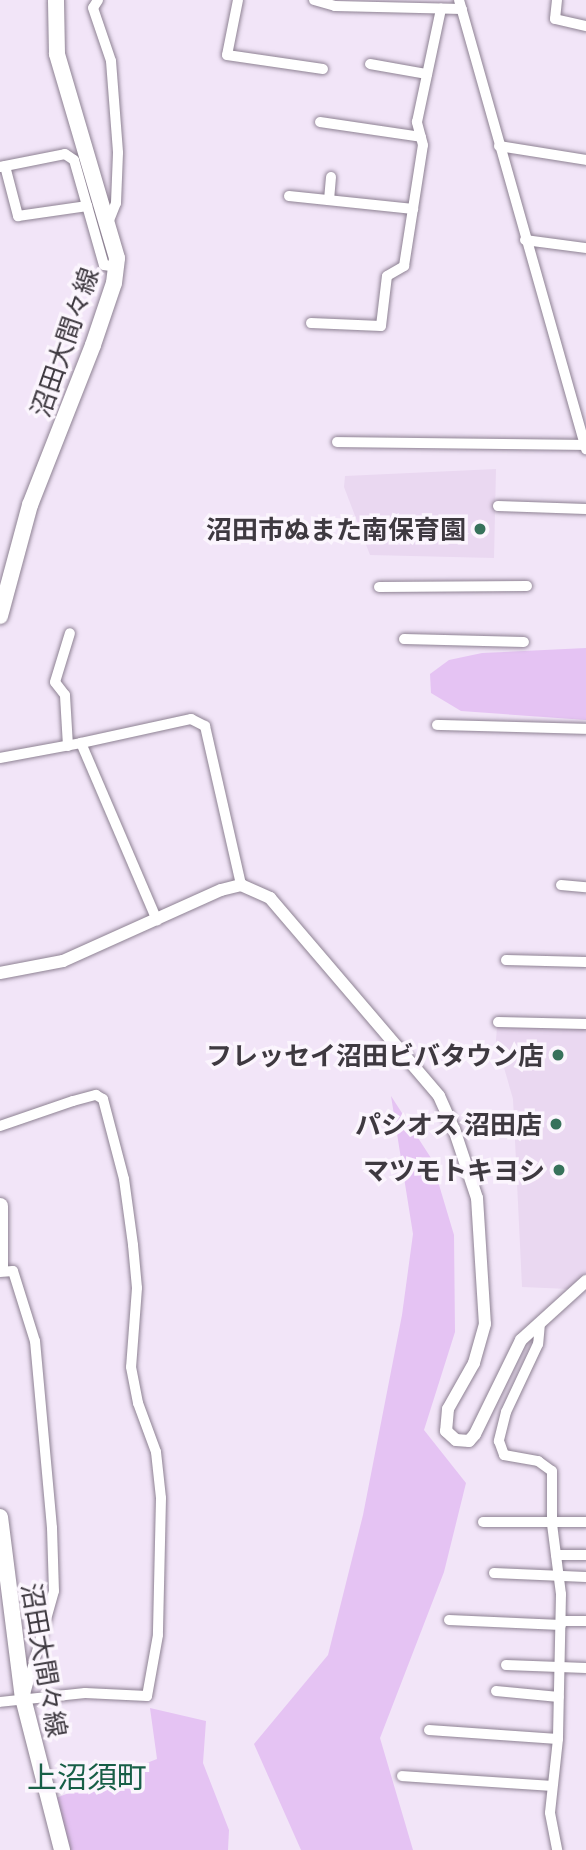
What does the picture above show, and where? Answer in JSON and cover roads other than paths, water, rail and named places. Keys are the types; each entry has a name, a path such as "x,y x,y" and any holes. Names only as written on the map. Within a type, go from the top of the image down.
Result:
{"main road":[{"name":"沼田大間々線","path":"0,616 30,505 93,345 116,267 107,225 57,54 56,0"},
{"path":"0,1206 0,1269"},
{"name":"沼田大間々線","path":"0,1517 23,1698 62,1850"}],"street":[{"path":"98,0 93,8 111,61 118,153 116,203 107,225"},
{"path":"238,0 227,55 323,69"},
{"path":"314,0 335,6 441,9 460,5 585,447 337,442"},
{"path":"557,0 555,19 586,26"},
{"path":"311,323 381,326 387,276 404,266 421,137 417,122 441,9"},
{"path":"370,64 427,74"},
{"path":"320,122 421,137"},
{"path":"499,146 586,160"},
{"path":"87,206 18,216 3,167 65,154 74,160 104,265 116,267"},
{"path":"329,200 331,177"},
{"path":"289,196 413,209"},
{"path":"525,240 586,248"},
{"path":"498,506 586,509"},
{"path":"379,587 527,586"},
{"path":"68,746 65,695 55,681 70,633"},
{"path":"404,639 524,642"},
{"path":"0,758 191,719 205,726 241,885"},
{"path":"437,725 586,729"},
{"path":"81,743 157,920"},
{"path":"0,973 63,961 241,885 270,898 439,1096 454,1129 477,1198 485,1324 474,1363 447,1409 446,1432 456,1440 469,1441 475,1434 505,1365 521,1340 586,1282"},
{"path":"561,885 586,887"},
{"path":"506,960 586,962"},
{"path":"498,1022 586,1024"},
{"path":"0,1126 73,1101 96,1096 103,1099 122,1169 133,1245 137,1289 131,1367 138,1403 156,1452 161,1498 158,1635 147,1696 85,1693 0,1702"},
{"path":"0,1269 13,1271 34,1341 52,1528 54,1591 23,1698"},
{"path":"540,1323 538,1344 506,1412 499,1441 503,1455 538,1461 552,1471 552,1524 559,1577 561,1623 558,1739 550,1813 557,1850"},
{"path":"483,1522 586,1522"},
{"path":"556,1555 586,1555"},
{"path":"494,1573 586,1577"},
{"path":"449,1620 561,1623 586,1621"},
{"path":"506,1665 586,1668"},
{"path":"496,1691 559,1697"},
{"path":"429,1730 558,1739"},
{"path":"402,1776 552,1786"}],"place":[{"name":"沼田市ぬまた南保育園","path":"480,529"},
{"name":"フレッセイ沼田ビバタウン店","path":"558,1055"},
{"name":"パシオス 沼田店","path":"556,1124"},
{"name":"マツモトキヨシ","path":"559,1170"}],"district":[{"name":"上沼須町","path":"87,1776"}]}
